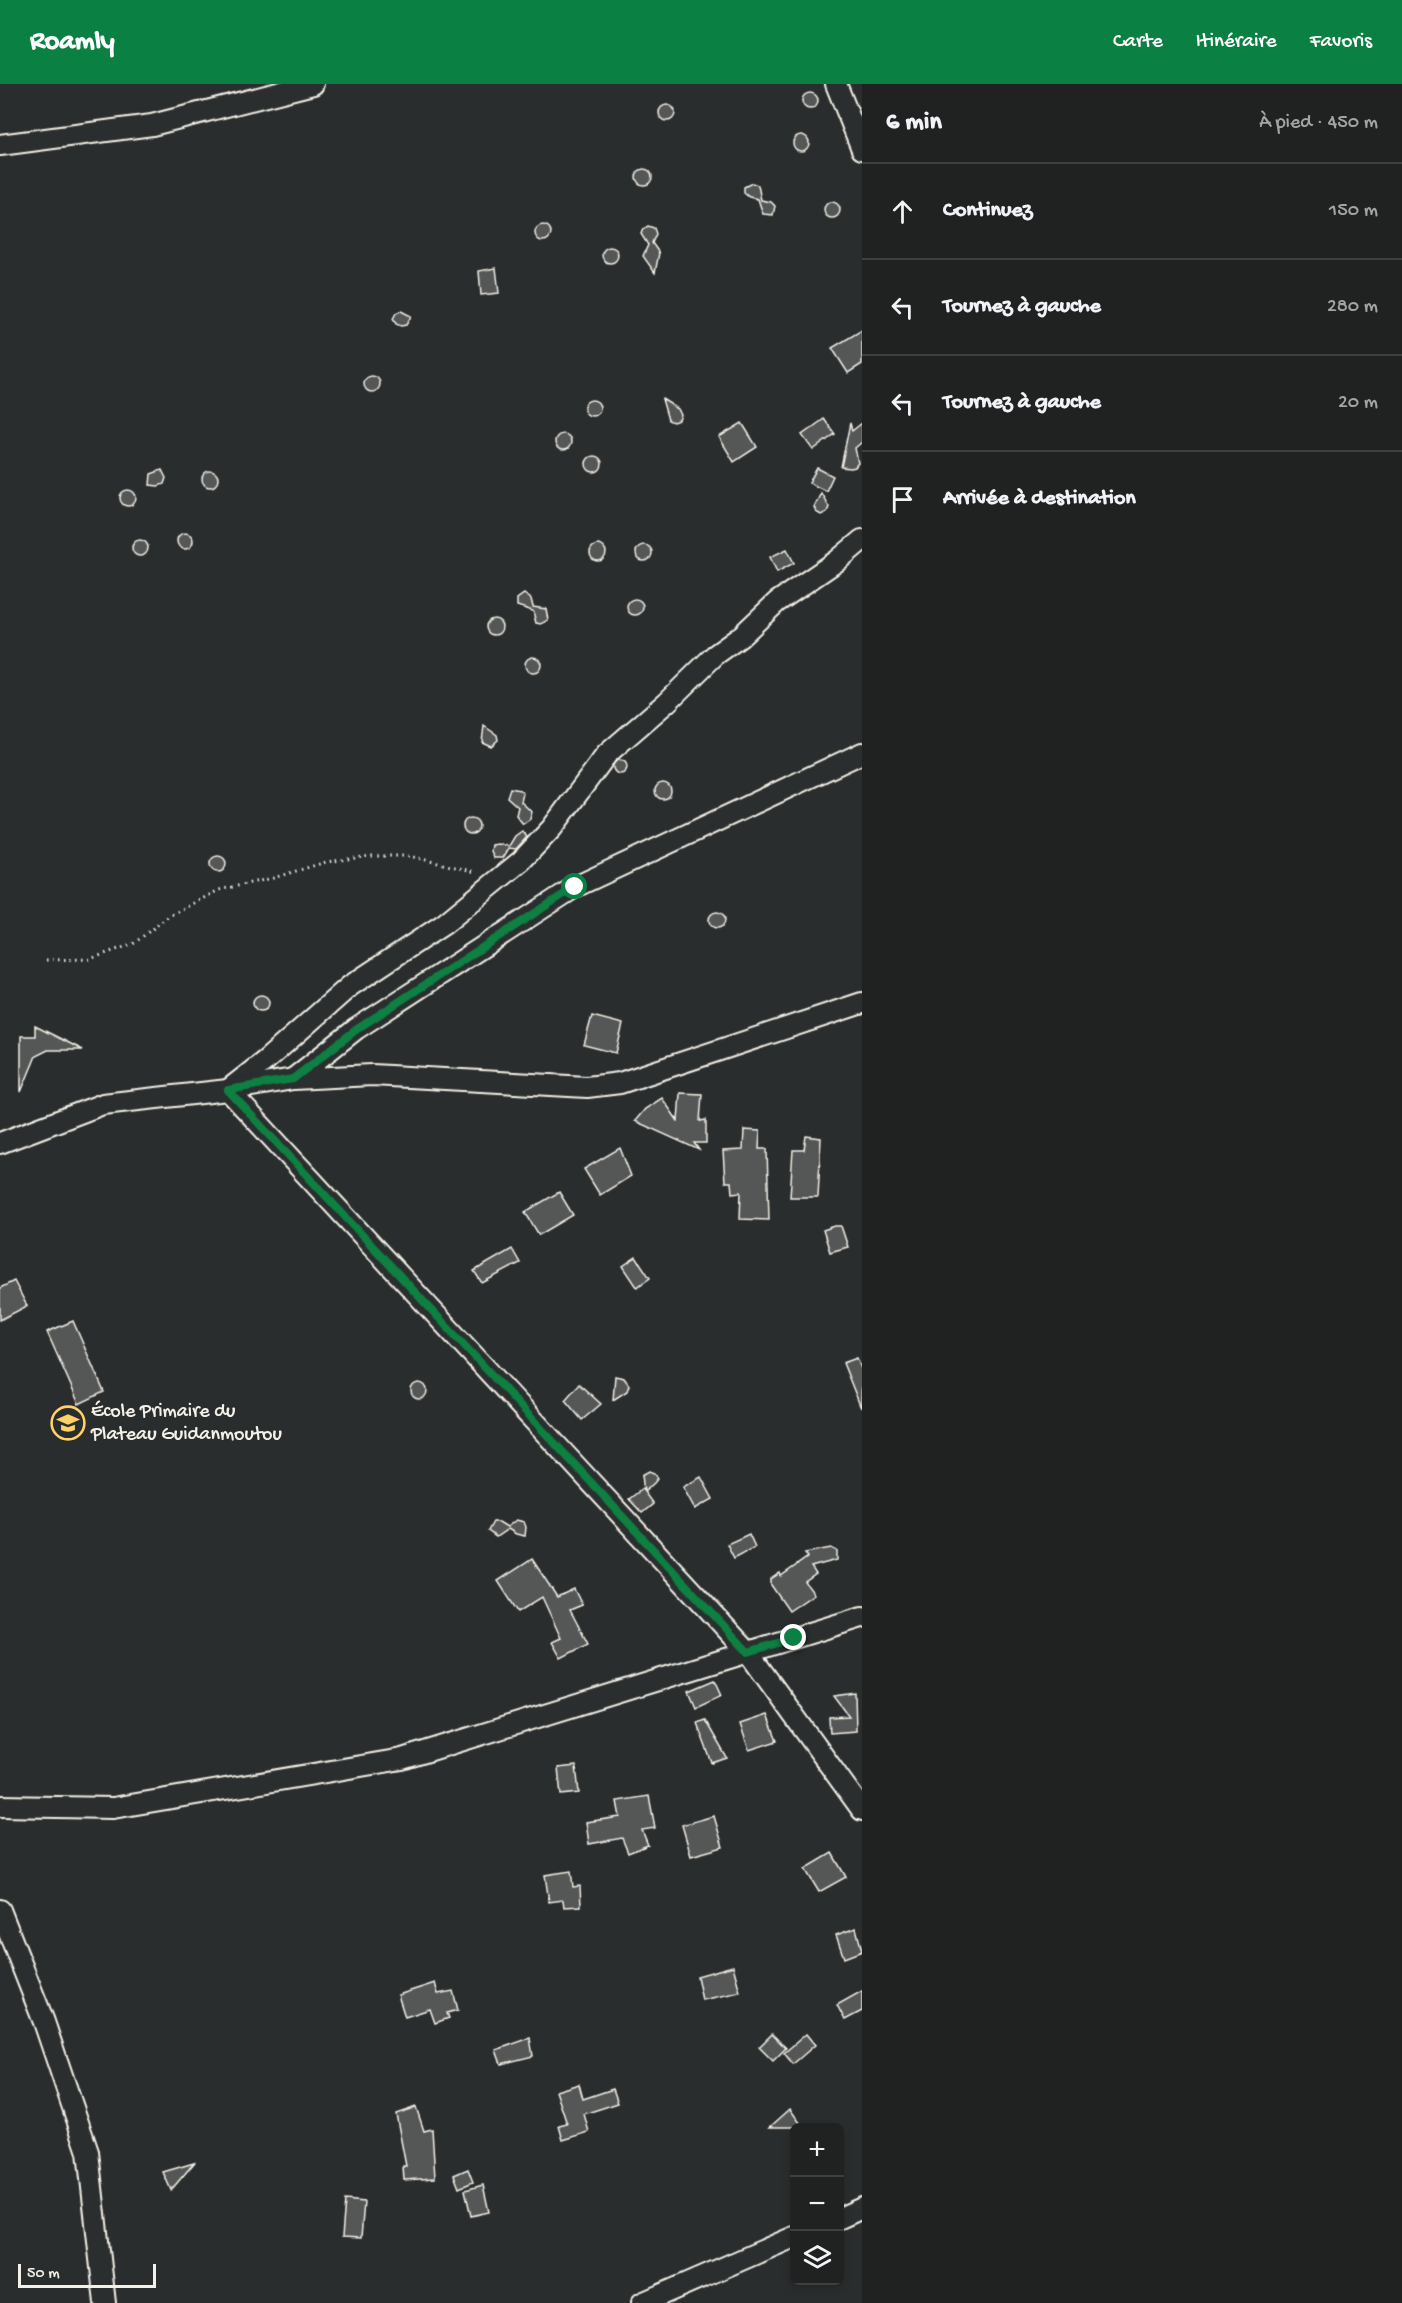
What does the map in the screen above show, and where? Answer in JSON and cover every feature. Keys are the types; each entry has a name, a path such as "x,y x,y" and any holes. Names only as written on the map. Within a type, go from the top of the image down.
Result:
{"street":[{"path":"0,145 152,125 313,84"},
{"path":"836,84 862,149"},
{"path":"228,1090 265,1061 350,986 444,924 521,861 552,828 607,754 667,702 715,655 740,638 777,602 837,561 862,540"},
{"path":"293,1079 357,1029 575,887 862,753"},
{"path":"0,1143 103,1104 228,1090 293,1079 372,1075 587,1087 620,1083 862,1004"},
{"path":"228,1090 748,1652 862,1810"},
{"path":"0,1806 113,1808 402,1759 862,1617"},
{"path":"0,1910 44,2022 88,2152 105,2303"},
{"path":"844,2216 862,2208"},
{"path":"642,2303 790,2238"}],"path":[{"path":"46,960 90,959 133,944 169,916 219,890 273,878 326,862 370,856 409,856 477,873"}],"building":[{"path":"810,93 818,101 810,109 802,101"},
{"path":"667,105 675,113 667,121 659,113"},
{"path":"801,135 809,143 801,151 793,143"},
{"path":"644,169 652,177 644,185 636,177"},
{"path":"752,183 758,185 761,200 771,202 775,206 773,215 763,214 758,199 744,193 744,187"},
{"path":"832,202 840,210 832,218 824,210"},
{"path":"543,225 551,233 543,241 535,233"},
{"path":"648,226 654,228 656,234 652,243 659,253 655,273 643,256 648,245 641,234"},
{"path":"610,247 618,255 610,263 602,255"},
{"path":"496,268 499,293 481,295 479,271"},
{"path":"401,311 411,316 406,325 401,326 393,319 396,313"},
{"path":"862,330 862,364 848,373 832,348"},
{"path":"372,376 380,384 372,392 364,384"},
{"path":"662,399 678,409 681,415 679,420 673,422 668,420"},
{"path":"592,400 600,408 592,416 584,408"},
{"path":"824,419 835,434 813,450 802,435"},
{"path":"742,423 757,447 734,462 719,437"},
{"path":"850,423 852,431 862,423 862,442 855,448 858,463 851,468 841,467"},
{"path":"563,434 571,442 563,450 555,442"},
{"path":"594,456 602,464 594,472 586,464"},
{"path":"817,468 833,476 826,491 809,483"},
{"path":"162,470 166,478 164,484 150,485 151,474"},
{"path":"210,471 218,479 210,487 202,479"},
{"path":"128,490 136,498 128,506 120,498"},
{"path":"821,493 829,507 827,512 821,515 814,507"},
{"path":"185,533 193,541 185,549 177,541"},
{"path":"140,540 148,548 140,556 132,548"},
{"path":"598,545 606,553 598,561 590,553"},
{"path":"644,545 652,553 644,561 636,553"},
{"path":"787,549 794,563 777,572 770,557"},
{"path":"524,594 531,599 533,607 546,609 548,620 541,624 536,623 533,611 517,606 517,599"},
{"path":"635,599 643,607 635,615 627,607"},
{"path":"494,619 502,627 494,635 486,627"},
{"path":"533,657 541,665 533,673 525,665"},
{"path":"484,726 497,735 498,740 491,746 482,742"},
{"path":"617,760 623,760 627,767 623,774 617,774 613,770 613,764"},
{"path":"663,783 671,791 663,799 655,791"},
{"path":"510,788 523,793 521,802 532,812 530,819 523,824 516,815 518,807 507,797"},
{"path":"471,818 479,826 471,834 463,826"},
{"path":"522,831 527,837 516,849 509,848 503,858 494,858 491,851 492,845 509,846 515,836"},
{"path":"218,856 226,864 218,872 210,864"},
{"path":"717,912 725,920 717,928 709,920"},
{"path":"261,995 269,1003 261,1011 253,1003"},
{"path":"592,1016 623,1024 616,1053 584,1045"},
{"path":"35,1026 83,1050 48,1050 36,1056 21,1092 21,1036 35,1036"},
{"path":"680,1093 702,1094 700,1121 706,1120 706,1143 694,1143 699,1150 635,1121 645,1109 662,1098 678,1121"},
{"path":"744,1130 760,1131 759,1149 767,1149 769,1220 740,1219 741,1192 732,1193 731,1182 725,1182 723,1151 743,1150"},
{"path":"806,1136 821,1138 818,1197 790,1197 793,1150 804,1150"},
{"path":"620,1148 631,1176 600,1195 584,1169"},
{"path":"559,1192 573,1215 539,1235 525,1212"},
{"path":"841,1226 848,1247 830,1252 823,1230"},
{"path":"512,1249 520,1263 482,1283 474,1271"},
{"path":"636,1257 650,1278 637,1287 623,1266"},
{"path":"14,1281 27,1306 0,1320 0,1288"},
{"path":"73,1321 104,1392 79,1404 47,1332"},
{"path":"857,1358 862,1371 861,1408 843,1363"},
{"path":"615,1376 624,1378 629,1385 627,1391 613,1400"},
{"path":"419,1383 427,1391 419,1399 411,1391"},
{"path":"579,1384 601,1404 582,1420 565,1400"},
{"path":"649,1471 658,1478 644,1492 642,1475"},
{"path":"701,1477 713,1499 695,1509 683,1487"},
{"path":"642,1489 653,1504 642,1513 629,1499"},
{"path":"516,1520 524,1522 525,1536 508,1529 496,1537 488,1531 493,1522 499,1522 507,1527"},
{"path":"749,1534 755,1547 734,1558 727,1544"},
{"path":"831,1548 837,1551 837,1560 811,1567 816,1574 805,1582 814,1594 789,1611 771,1585 771,1579 780,1573 781,1576 808,1557 805,1553"},
{"path":"532,1559 557,1597 574,1589 582,1605 570,1610 588,1644 561,1658 552,1642 561,1638 542,1597 518,1612 498,1581"},
{"path":"715,1680 722,1695 696,1707 689,1691"},
{"path":"855,1693 856,1731 830,1733 829,1717 849,1716 834,1696"},
{"path":"767,1715 777,1741 749,1750 740,1724"},
{"path":"705,1720 727,1758 712,1763 697,1723"},
{"path":"576,1766 579,1793 561,1795 558,1768"},
{"path":"649,1796 655,1828 642,1830 648,1845 628,1853 622,1838 589,1844 586,1822 620,1817 617,1801"},
{"path":"714,1816 723,1847 691,1856 682,1825"},
{"path":"832,1853 846,1877 819,1892 805,1869"},
{"path":"571,1871 573,1887 580,1886 581,1906 564,1907 563,1900 549,1902 545,1875"},
{"path":"856,1928 862,1951 844,1958 836,1935"},
{"path":"733,1966 740,1992 702,2000 697,1976"},
{"path":"435,1983 438,1994 453,1991 458,2010 447,2013 449,2018 435,2023 430,2009 405,2017 398,1995"},
{"path":"862,1991 862,2011 845,2020 837,2005"},
{"path":"772,2034 786,2048 773,2061 759,2047"},
{"path":"806,2034 815,2045 793,2064 784,2053"},
{"path":"530,2038 533,2056 501,2064 496,2050"},
{"path":"579,2084 583,2099 613,2089 618,2103 584,2114 589,2132 563,2140 559,2126 567,2124 556,2091"},
{"path":"416,2107 424,2131 432,2129 435,2178 404,2180 403,2166 406,2166 396,2114"},
{"path":"790,2109 800,2123 790,2123 790,2127 770,2127"},
{"path":"194,2163 171,2190 163,2172"},
{"path":"468,2169 473,2182 459,2188 454,2175"},
{"path":"483,2185 489,2212 471,2216 465,2190"},
{"path":"345,2200 364,2202 361,2238 342,2237"}],"place":[{"name":"École Primaire du Plateau Guidanmoutou","path":"68,1423"}],"route":[{"path":"575,887 357,1029 293,1079 228,1090 748,1652 794,1638"}]}
